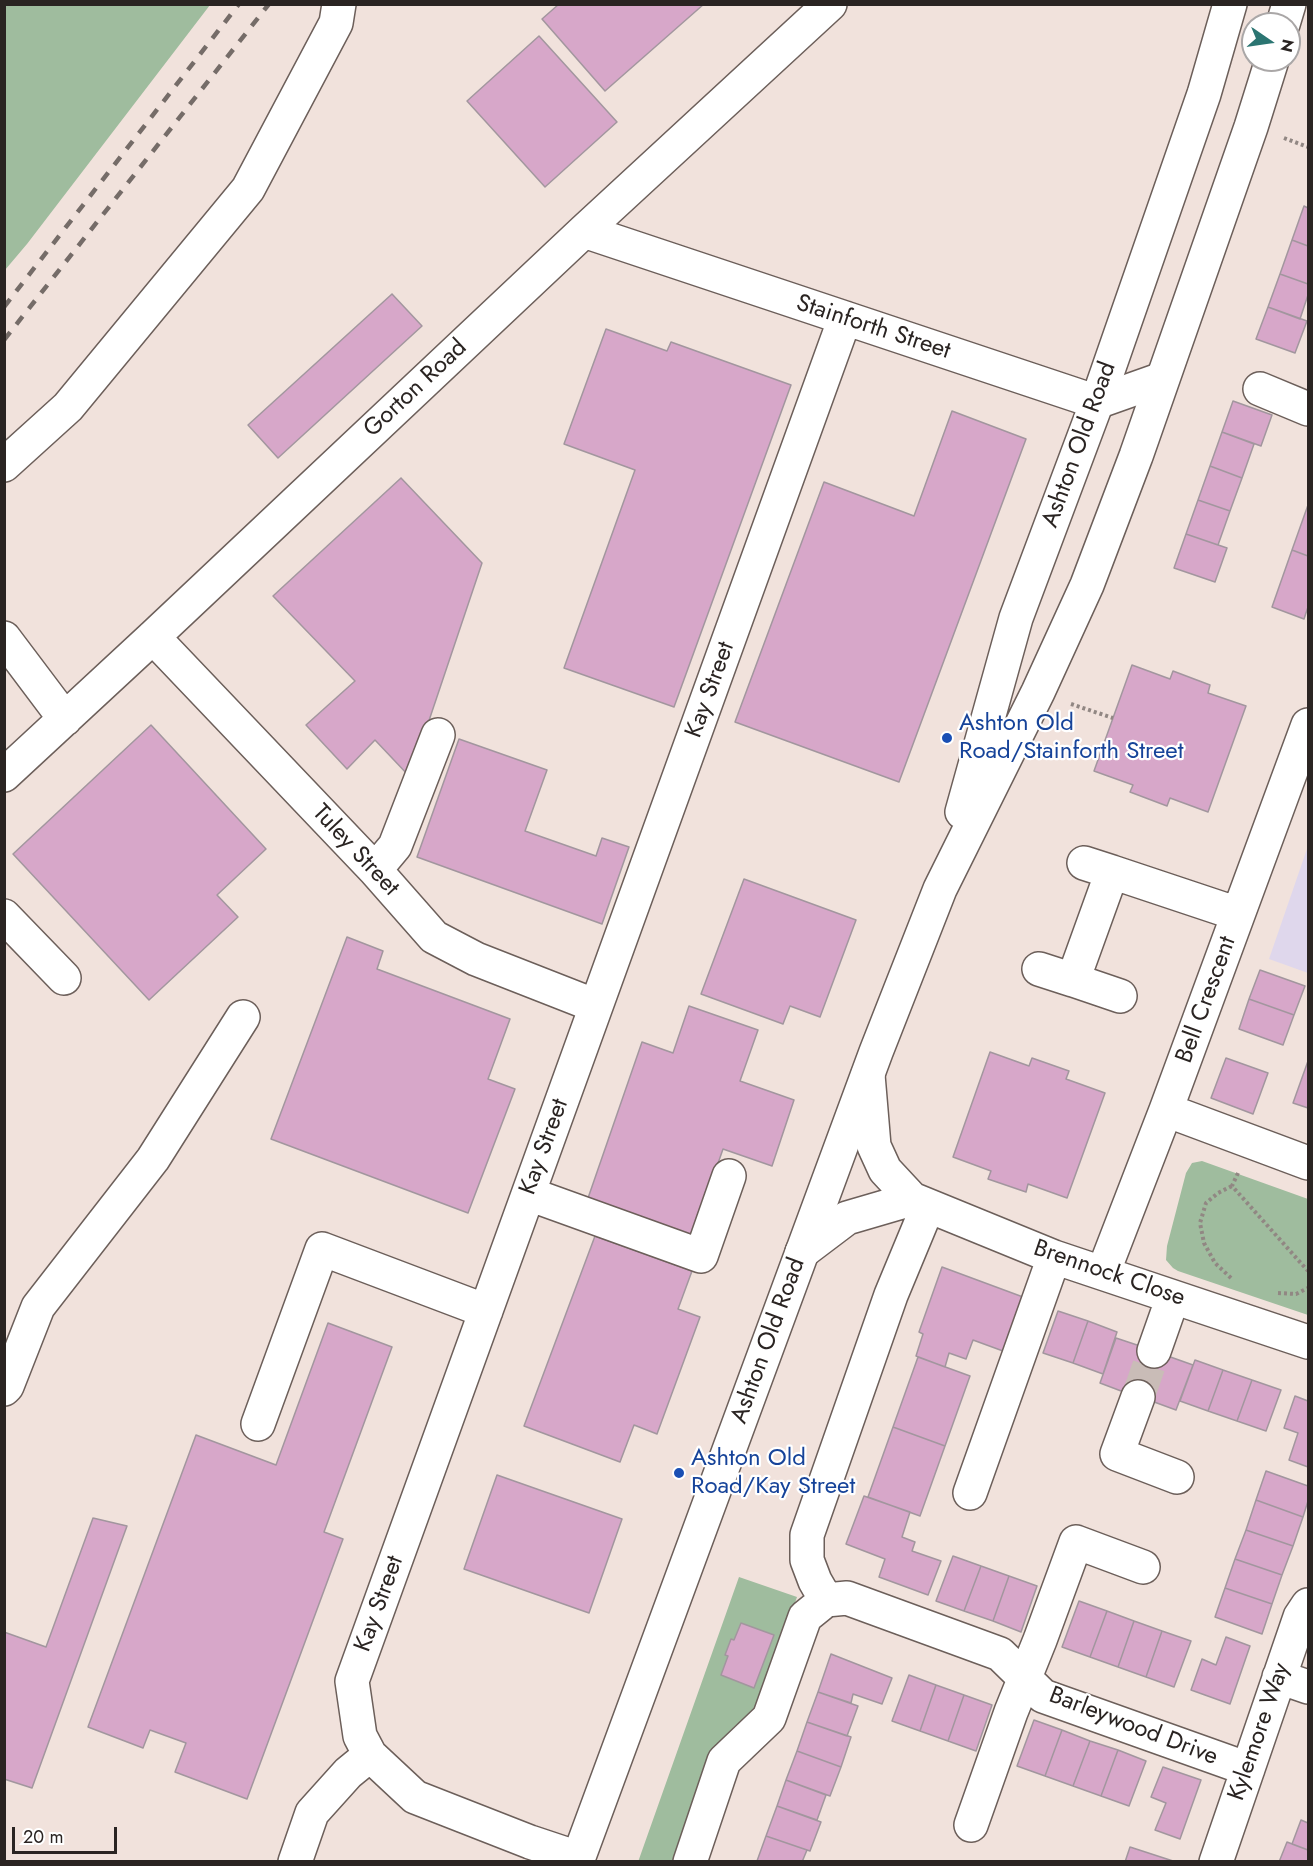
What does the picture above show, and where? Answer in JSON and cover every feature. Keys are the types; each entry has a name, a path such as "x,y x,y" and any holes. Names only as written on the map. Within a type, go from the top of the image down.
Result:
{"main road":[{"path":"4,465 68,407 248,189 336,23 339,4"},
{"name":"Gorton Road","path":"4,775 584,231 830,4"},
{"name":"Ashton Old Road","path":"940,889 1016,618 1097,402 1204,94 1230,4"},
{"name":"Ashton Old Road","path":"578,1860 802,1252 940,889 1042,684 1087,585 1162,379 1268,72"},
{"name":"Stainforth Street","path":"584,231 1097,402"},
{"name":"Kay Street","path":"578,1860 415,1797 370,1755 360,1736 352,1681 845,318"},
{"path":"1097,402 1162,379"},
{"path":"1260,389 1308,409"},
{"name":"Tuley Street","path":"153,637 375,870 434,937 476,958 596,1006"},
{"path":"4,638 65,719"},
{"name":"Bell Crescent","path":"1103,1273 1166,1110 1308,725"},
{"path":"375,870 395,846 438,735"},
{"path":"1073,980 1098,868 1239,914"},
{"path":"4,916 64,978"},
{"path":"1039,969 1120,996"},
{"path":"4,1389 38,1307 153,1159 243,1017"},
{"name":"Brennock Close","path":"868,1075 874,1146 885,1170 920,1203 1054,1257 1308,1342"},
{"path":"1166,1110 1308,1163"},
{"path":"529,1194 701,1256 729,1176"},
{"path":"690,1862 724,1761 769,1718 805,1617 826,1600 807,1560 807,1535 891,1294 920,1203 847,1218 802,1252"},
{"path":"258,1424 322,1249 486,1311"},
{"path":"970,1493 1054,1257"},
{"path":"1154,1351 1173,1297"},
{"path":"1138,1397 1117,1454 1177,1477"},
{"path":"971,1825 1011,1712 1076,1542 1143,1567"},
{"name":"Barleywood Drive","path":"826,1600 847,1599 1000,1653 1043,1696 1248,1769"},
{"name":"Kylemore Way","path":"1216,1862 1248,1769 1294,1682 1300,1617 1308,1605"},
{"path":"295,1862 312,1812 348,1773 370,1755"}],"path":[{"path":"1274,135 1308,147"},
{"path":"1064,701 1113,718"},
{"path":"1237,1281 1228,1276 1215,1263 1204,1243 1200,1223 1206,1203 1218,1193 1232,1186 1250,1141"},
{"path":"1232,1186 1308,1271"},
{"path":"1276,1293 1296,1294 1308,1288"}],"shaded area":[{"path":"1308,846 1308,973 1269,959"}],"green space":[{"path":"5,4 210,5 5,270"},
{"path":"1202,1161 1308,1199 1308,1315 1178,1271 1166,1260 1167,1246 1186,1173 1192,1163"},
{"path":"739,1577 797,1597 758,1712 736,1725 715,1747 674,1861 638,1862"}],"building":[{"path":"559,4 704,4 605,91 542,19"},
{"path":"539,36 617,122 545,187 467,101"},
{"path":"1304,206 1308,208 1308,246 1292,240"},
{"path":"1292,240 1308,246 1308,284 1280,274"},
{"path":"1280,274 1308,284 1308,295 1300,319 1268,307"},
{"path":"392,294 422,326 278,458 248,425"},
{"path":"1268,307 1307,321 1295,353 1256,339"},
{"path":"606,329 667,351 671,342 791,385 674,707 564,668 635,470 564,444"},
{"path":"1233,401 1272,415 1261,446 1222,432"},
{"path":"952,411 1026,439 899,782 735,722 824,482 914,516"},
{"path":"1222,432 1254,444 1242,478 1210,466"},
{"path":"1210,466 1242,478 1230,511 1198,500"},
{"path":"401,478 482,563 410,777 375,740 347,769 306,725 355,681 273,596"},
{"path":"1198,500 1230,511 1218,545 1186,534"},
{"path":"1308,505 1308,556 1292,550"},
{"path":"1186,534 1227,548 1215,582 1174,568"},
{"path":"1292,550 1308,556 1308,607 1304,619 1272,607"},
{"path":"1132,665 1170,679 1173,671 1210,685 1208,693 1246,706 1208,812 1170,798 1167,806 1130,792 1133,785 1094,771"},
{"path":"151,725 266,849 217,895 238,917 149,1000 13,854"},
{"path":"459,739 547,770 525,831 596,856 602,838 629,847 602,924 417,857"},
{"path":"744,879 856,920 820,1017 790,1006 783,1024 701,994"},
{"path":"347,937 383,951 377,969 510,1019 488,1079 515,1089 468,1213 271,1139"},
{"path":"1260,970 1305,986 1294,1015 1249,999"},
{"path":"1249,999 1294,1015 1283,1045 1239,1029"},
{"path":"689,1006 758,1030 740,1081 794,1100 772,1166 723,1149 692,1238 587,1201 642,1042 673,1053"},
{"path":"990,1052 1029,1066 1032,1058 1069,1071 1066,1079 1105,1093 1067,1198 1028,1184 1026,1192 988,1179 991,1171 953,1157"},
{"path":"1226,1058 1268,1073 1253,1114 1211,1098"},
{"path":"1308,1061 1308,1108 1293,1103"},
{"path":"595,1236 692,1271 678,1309 700,1317 657,1434 634,1425 620,1462 524,1426"},
{"path":"942,1267 1023,1297 1003,1351 973,1340 966,1359 949,1353 945,1367 916,1356 923,1334 919,1332"},
{"path":"1058,1311 1088,1321 1073,1363 1043,1353"},
{"path":"1088,1321 1117,1332 1103,1374 1073,1363"},
{"path":"328,1323 392,1347 324,1532 343,1539 247,1799 175,1772 186,1743 150,1730 143,1748 88,1727 196,1435 276,1465"},
{"path":"1116,1338 1146,1348 1129,1394 1100,1383"},
{"path":"1146,1348 1162,1354 1146,1399 1129,1394"},
{"path":"1162,1354 1193,1365 1176,1410 1146,1399"},
{"path":"918,1357 970,1376 945,1446 893,1427"},
{"path":"1195,1360 1223,1370 1208,1411 1180,1401"},
{"path":"1223,1370 1252,1380 1237,1421 1208,1411"},
{"path":"1252,1380 1281,1390 1266,1431 1237,1421"},
{"path":"1295,1396 1308,1401 1308,1467 1289,1460 1298,1433 1284,1428"},
{"path":"893,1427 945,1446 920,1516 868,1497"},
{"path":"1266,1471 1308,1486 1308,1501 1303,1517 1256,1500"},
{"path":"497,1475 622,1519 589,1613 464,1569"},
{"path":"864,1496 910,1512 902,1537 915,1542 912,1551 941,1561 928,1595 879,1577 885,1559 846,1544"},
{"path":"1256,1500 1303,1517 1293,1546 1246,1530"},
{"path":"93,1518 127,1526 32,1788 4,1779 4,1632 46,1647"},
{"path":"1246,1530 1293,1546 1282,1575 1235,1559"},
{"path":"953,1556 981,1566 964,1611 936,1601"},
{"path":"1235,1559 1282,1575 1272,1604 1225,1588"},
{"path":"981,1566 1009,1576 993,1621 964,1611"},
{"path":"1009,1576 1037,1586 1021,1632 993,1621"},
{"path":"1225,1588 1272,1604 1262,1634 1215,1617"},
{"path":"1079,1601 1107,1611 1090,1657 1062,1647"},
{"path":"1107,1611 1134,1621 1118,1667 1090,1657"},
{"path":"1134,1621 1162,1631 1146,1677 1118,1667"},
{"path":"741,1623 774,1635 754,1688 721,1675 731,1639 734,1640"},
{"path":"1162,1631 1191,1641 1174,1687 1146,1677"},
{"path":"1226,1637 1250,1646 1230,1704 1191,1690 1202,1659 1216,1665"},
{"path":"831,1654 892,1678 882,1704 853,1694 851,1703 818,1692"},
{"path":"909,1675 936,1685 920,1731 892,1721"},
{"path":"936,1685 964,1695 948,1741 920,1731"},
{"path":"818,1692 858,1706 847,1736 807,1722"},
{"path":"964,1695 992,1705 976,1751 948,1741"},
{"path":"1034,1720 1062,1730 1045,1776 1017,1766"},
{"path":"807,1722 851,1737 841,1767 797,1751"},
{"path":"1062,1730 1090,1741 1073,1786 1045,1776"},
{"path":"1090,1741 1118,1750 1101,1796 1073,1786"},
{"path":"1118,1750 1146,1761 1129,1806 1101,1796"},
{"path":"797,1751 841,1767 830,1796 786,1780"},
{"path":"1163,1767 1201,1780 1180,1839 1155,1830 1166,1803 1151,1797"},
{"path":"786,1780 826,1795 817,1820 777,1806"},
{"path":"777,1806 821,1822 810,1851 766,1836"},
{"path":"1301,1820 1308,1823 1308,1850 1292,1844"},
{"path":"766,1836 807,1850 802,1862 757,1861"},
{"path":"1287,1842 1308,1850 1308,1862 1279,1862"},
{"path":"1130,1847 1173,1861 1173,1862 1125,1862"}],"tunnel":[{"path":"1138,1397 1154,1351"}],"railway":[{"path":"4,307 239,4"},
{"path":"4,340 269,4"}],"place":[{"name":"Ashton Old Road/Stainforth Street","path":"947,738"},
{"name":"Ashton Old Road/Kay Street","path":"679,1473"}]}
